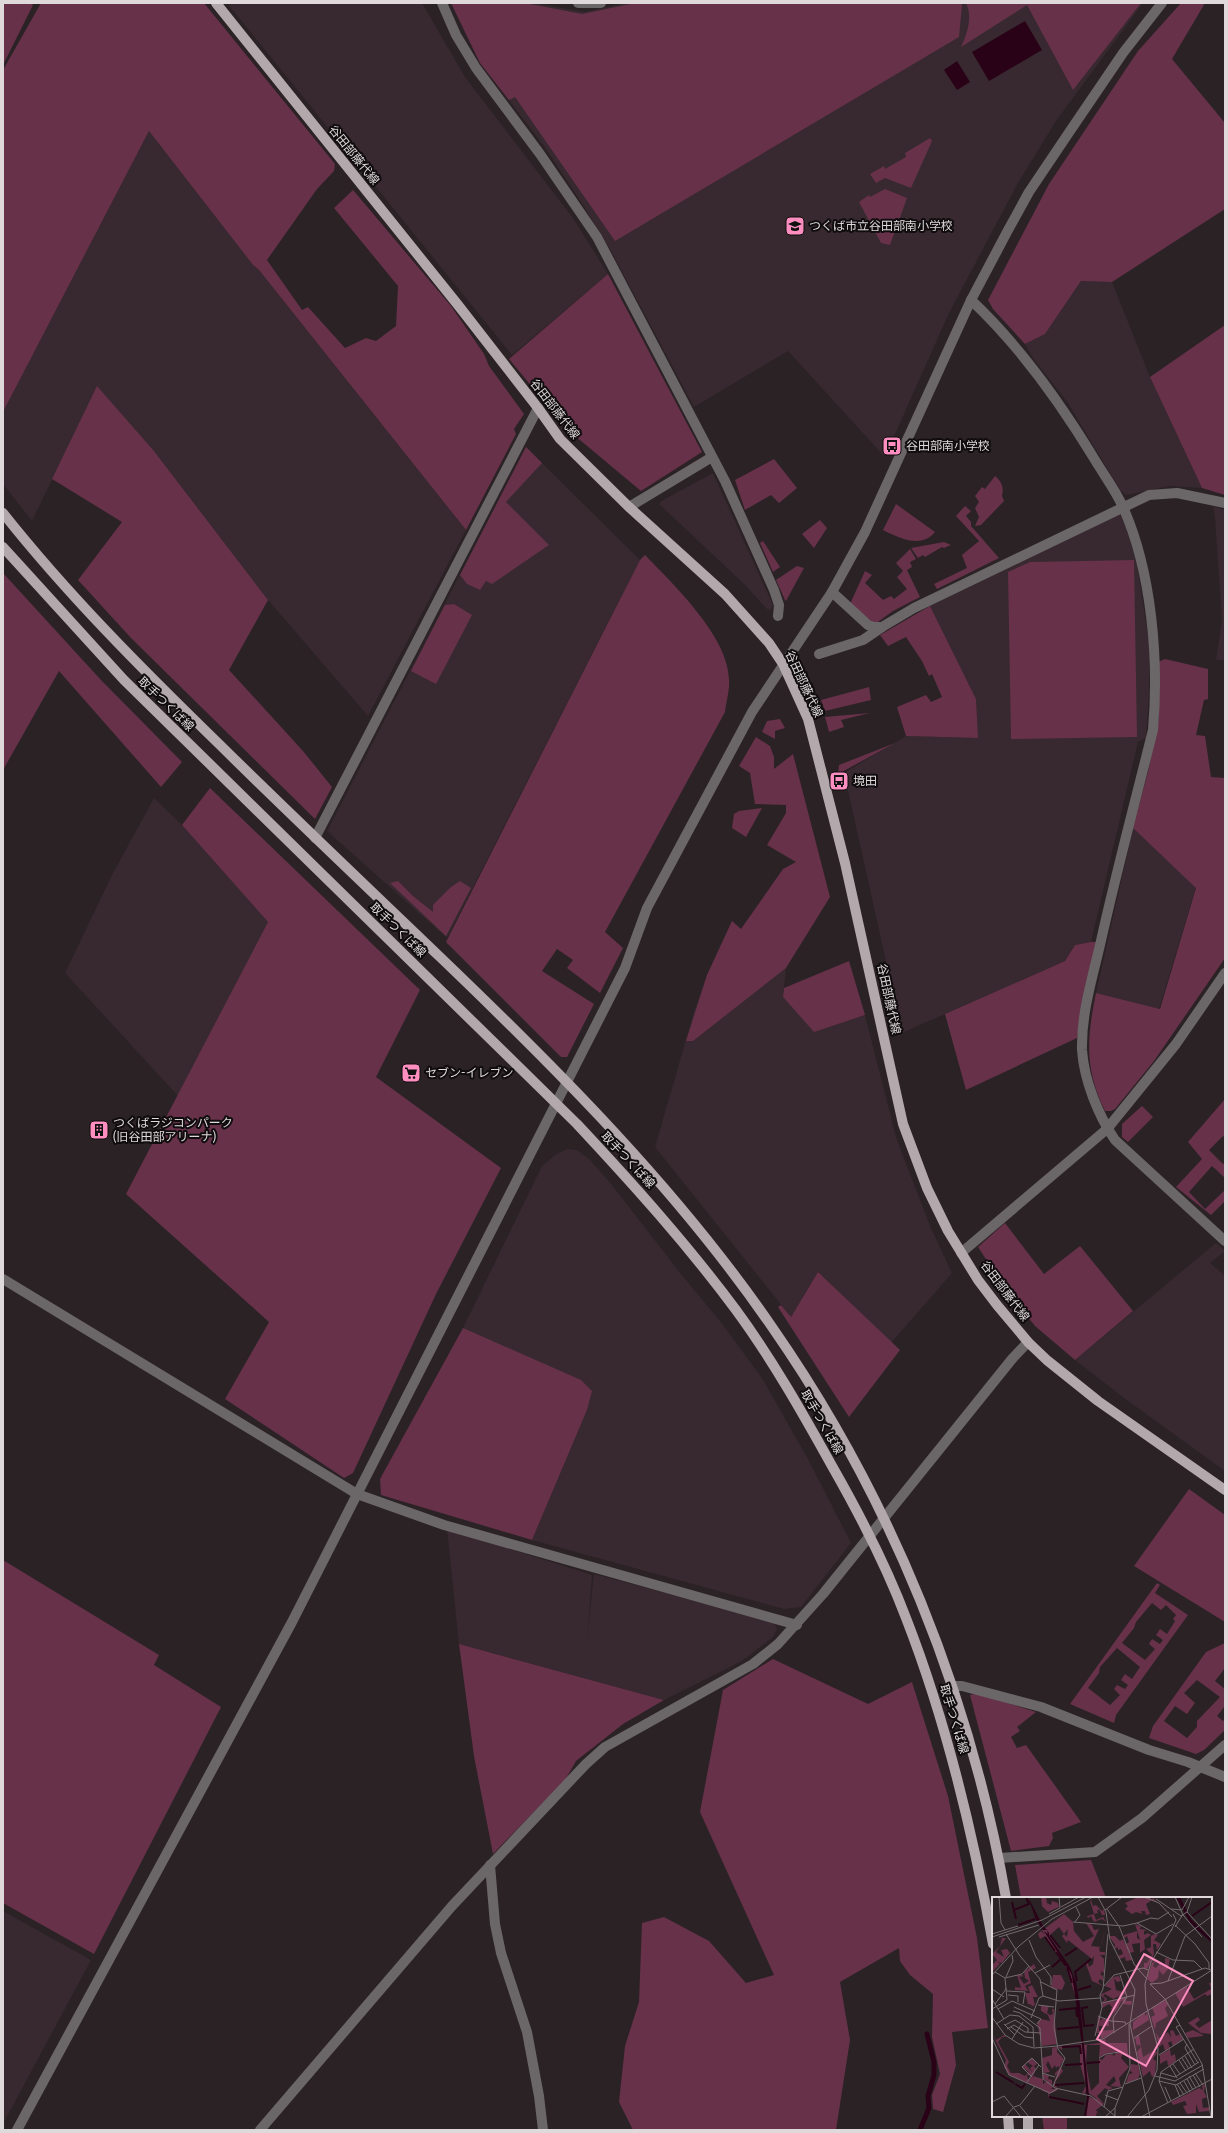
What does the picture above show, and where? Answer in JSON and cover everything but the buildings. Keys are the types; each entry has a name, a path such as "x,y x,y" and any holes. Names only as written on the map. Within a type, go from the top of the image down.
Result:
{"main road":[{"name":"谷田部藤代線","path":"216,3 458,305 538,408 560,439 629,507 730,599 764,636 783,664 808,719 827,788 903,1124 926,1188 948,1231 961,1253 997,1305 1028,1342 1074,1383 1225,1490"},
{"name":"取手つくば線","path":"3,513 66,587 139,666 457,974 566,1082 668,1194 752,1298 820,1402 844,1442 905,1562 952,1686 976,1765 999,1858 1006,1897"},
{"name":"取手つくば線","path":"3,547 124,680 557,1103 647,1199 736,1311 802,1411 869,1535 906,1617 933,1691 956,1769 977,1856 992,1938"},
{"path":"1008,2117 1009,2130"},
{"path":"1028,2117 1028,2130"}],"street":[{"path":"442,3 456,35 476,68 540,154 597,237 741,514 774,590 779,605 778,616"},
{"path":"578,3 601,3"},
{"path":"17,2130 292,1622 625,968 647,908 752,712 832,592 865,532 971,300 1029,192 1123,52 1162,3"},
{"path":"971,300 998,325 1058,402 1123,506 1137,545 1145,581 1153,640 1155,708 1153,730 1108,910 1083,1031 1082,1050 1085,1071 1107,1129 1115,1140 1225,1241"},
{"path":"315,838 538,408"},
{"path":"629,507 712,457"},
{"path":"819,654 863,640 914,608 1149,494 1177,493 1225,503"},
{"path":"832,592 868,625 882,627"},
{"path":"961,1253 1107,1129 1176,1044 1225,973"},
{"path":"3,1279 357,1494 444,1525 798,1625"},
{"path":"260,2130 452,1906 586,1764 605,1747 752,1664 798,1625 1012,1358 1028,1342"},
{"path":"952,1686 962,1686 1041,1707 1149,1750 1202,1767 1225,1777"},
{"path":"999,1858 1095,1852 1142,1818 1202,1767 1225,1745"},
{"path":"490,1865 494,1924 501,1953 527,2032 539,2096 543,2130"}],"shaded area":[{"path":"3,3 31,3 33,5 3,65"},
{"path":"41,3 204,3 335,164 334,171 317,189 267,260 302,310 308,307 345,348 366,338 376,341 396,326 398,286 334,208 353,190 451,306 484,354 489,366 524,414 514,429 516,434 466,530 259,270 253,265 149,131 3,412 3,70"},
{"path":"227,3 422,3 465,77 573,218 608,274 512,355"},
{"name":"つくば市立谷田部南小学校","path":"451,3 534,3 585,12 626,3 1143,3 1056,121 1018,183 949,313 892,441 883,455 788,351 694,407 611,251 544,146 480,63"},
{"path":"451,3 525,3 582,14 635,3 961,3 962,5 959,37 615,241 515,97 509,100 480,63"},
{"path":"966,3 1141,3 1073,90 1027,5 961,47 967,31 969,20"},
{"path":"1181,3 1205,3 1172,59 1225,123 1225,209 1112,282 1081,281 1045,334 1025,344 993,309 988,300 1049,184 1138,51"},
{"path":"1025,21 1042,50 989,81 972,52"},
{"path":"957,61 970,82 957,90 944,70"},
{"path":"149,131 253,265 259,270 466,530 368,716 268,600 154,451 97,387 32,521 3,484 3,412"},
{"path":"930,138 932,141 911,188 885,178 876,183 870,174 884,166 885,169 906,157 905,153"},
{"path":"885,189 907,198 890,245 881,243 859,202 869,195 870,197"},
{"path":"608,274 702,452 641,491 568,430 509,359"},
{"path":"1081,281 1112,282 1150,377 1202,488 1170,486 1126,495 1120,490 1068,403 1033,358 1025,344 1045,334"},
{"path":"1225,325 1225,495 1202,488 1150,377"},
{"path":"97,386 154,451 268,600 229,670 303,751 332,787 315,819 131,638 78,580 122,522 52,479"},
{"path":"526,447 640,560 447,938 327,831"},
{"path":"526,447 542,463 506,502 549,545 492,584 486,581 480,590 467,584 460,575"},
{"path":"774,459 797,488 779,503 771,495 745,510 735,480"},
{"path":"713,473 773,605 771,610 767,609 744,584 659,504 663,500"},
{"path":"995,476 1002,485 1002,496 1004,501 981,525 975,526 979,517 975,508 979,502 975,496 982,487 985,489"},
{"path":"896,504 935,532 923,540 917,541 903,539 883,530"},
{"path":"965,506 971,511 966,516 971,522 971,526 999,558 937,589 934,584 967,568 962,555 979,541 956,516"},
{"path":"1213,506 1225,510 1225,660 1216,660 1222,620"},
{"path":"1120,514 1124,517 1137,564 1149,642 1149,693 1146,738 1138,742 1091,942 1075,945 1065,961 902,1033 844,773 906,736 977,738 976,699 930,606"},
{"path":"820,520 827,528 814,548 802,534"},
{"path":"763,541 780,567 773,572 760,543"},
{"path":"944,542 951,545 944,548 942,547 925,557 923,555 918,558 911,548"},
{"path":"910,549 916,559 910,562 912,567 907,570 920,597 893,611 875,624 850,604 865,571 872,575 865,583 883,600 891,596 894,599 907,589 897,577 903,571 896,563"},
{"path":"645,555 684,596 709,629 719,646 726,663 729,679 728,696 725,712 605,932 623,948 600,993 567,968 573,960 557,949 542,971 594,1004 567,1057 561,1057 446,942 640,560"},
{"path":"1134,560 1137,737 1011,739 1008,572 1030,562"},
{"path":"797,566 804,568 786,601 776,580"},
{"path":"3,573 101,680 182,762 161,787 59,671 3,770"},
{"path":"454,604 472,615 436,684 411,671 445,605"},
{"path":"930,606 976,699 978,738 906,736 897,707 926,695 931,702 942,697 932,674 929,676 922,661 906,637 888,646 880,635"},
{"path":"1165,659 1208,669 1208,699 1204,700 1196,735 1205,736 1211,777 1225,778 1225,958 1154,1061 1115,1109 1105,1111 1093,1081 1089,1053 1089,1039 1096,993 1160,1009 1196,888 1133,828 1148,772 1159,717 1158,662"},
{"path":"869,687 871,700 825,711 821,700"},
{"path":"870,713 841,720 844,727 829,732 825,717"},
{"path":"780,719 785,728 775,731 775,739 762,732 767,721"},
{"path":"756,737 770,746 774,757 774,769 793,754 830,897 786,968 693,1041 686,1041 707,975 732,921 741,929 783,869 796,862 767,845 786,813 786,805 755,804 750,773 739,766"},
{"path":"895,743 838,774 839,765"},
{"path":"210,788 420,990 376,1077 501,1168 436,1294 353,1473 344,1478 225,1399 269,1322 126,1194 268,922 182,825"},
{"path":"154,798 182,825 268,922 178,1096 65,973 112,875"},
{"path":"762,808 746,837 732,828 734,814 739,811"},
{"path":"1133,828 1196,887 1159,1009 1096,993"},
{"path":"398,881 413,896 433,912 433,905 451,887 460,881 471,888 446,936 390,883"},
{"path":"732,921 786,968 783,997 814,1031 865,1015 896,1137 930,1226 952,1273 891,1343 818,1272 791,1317 655,1147 694,1012 707,975"},
{"path":"1097,942 1086,982 1077,1038 966,1090 945,1014 1065,961 1075,945"},
{"path":"849,961 865,1015 814,1032 783,997 784,988"},
{"path":"1225,1099 1225,1138 1223,1136 1209,1150 1223,1164 1225,1163 1225,1178 1212,1166 1189,1192 1205,1209 1225,1190 1225,1201 1211,1215 1176,1187 1202,1159 1188,1142"},
{"path":"1142,1106 1153,1117 1128,1142 1122,1137 1122,1124"},
{"path":"567,1149 577,1150 589,1159 612,1185 681,1274 720,1321 762,1378 808,1459 851,1543 801,1607 784,1609 532,1540 587,1410 463,1328 542,1166 555,1155"},
{"path":"1005,1223 1044,1274 1080,1246 1133,1311 1075,1360 1035,1326 1009,1294 978,1247"},
{"path":"1216,1243 1225,1251 1210,1263 1225,1276 1225,1471 1124,1398 1075,1360"},
{"path":"818,1272 900,1350 849,1417 778,1307 781,1305 791,1317"},
{"path":"463,1328 581,1380 592,1391 587,1410 532,1540 381,1495 380,1479"},
{"path":"1189,1489 1225,1515 1225,1622 1134,1566"},
{"path":"447,1529 592,1575 587,1639 594,1574 774,1622 777,1629 773,1637 742,1661 664,1700 459,1644"},
{"path":"3,1560 159,1655 154,1665 221,1707 94,1954 3,1903"},
{"path":"1157,1583 1160,1585 1155,1593 1188,1615 1116,1715 1114,1723 1070,1704","holes":["1152,1603 1161,1610 1166,1605 1176,1615 1173,1619 1175,1621 1167,1634 1160,1629 1156,1635 1163,1640 1160,1644 1152,1639 1149,1644 1155,1649 1145,1660 1122,1643 1134,1628 1136,1622","1117,1648 1140,1667 1132,1679 1125,1674 1121,1680 1128,1685 1125,1689 1117,1685 1114,1689 1120,1695 1110,1705 1088,1688 1099,1673 1100,1667"]},
{"path":"1225,1643 1225,1668 1215,1681 1225,1689 1225,1706 1217,1716 1223,1721 1225,1719 1225,1730 1204,1750 1196,1754 1149,1738 1153,1726 1206,1652","holes":["1197,1680 1220,1697 1197,1721 1197,1727 1187,1738 1164,1721 1175,1706 1187,1714 1195,1703 1184,1693"]},
{"path":"459,1644 664,1700 623,1724 576,1761 565,1780 493,1854 474,1756"},
{"path":"773,1659 868,1704 912,1682 948,1796 977,1938 988,2028 952,2032 956,2065 943,2112 933,2109 932,2095 940,2074 932,2037 933,1994 910,1975 900,1961 899,1948 840,1982 850,2040 836,2130 633,2130 619,2102 625,2046 639,2002 642,1923 664,1917 709,1941 746,1983 774,1975 700,1812 723,1690"},
{"path":"974,1694 1036,1712 1017,1727 1020,1731 1011,1737 1017,1748 1026,1745 1081,1822 1052,1833 1053,1838 1049,1846 1011,1851 970,1695"},
{"path":"1091,1860 1106,1897 1021,1897 1015,1865"},
{"path":"3,1911 91,1960 3,2124"},
{"path":"1042,2117 1067,2117 1067,2130 1044,2130"}],"waterway":[{"path":"920,2130 929,2108 928,2096 934,2075 934,2062 927,2034"}],"place":[{"name":"つくば市立谷田部南小学校","path":"795,226"},
{"name":"谷田部南小学校","path":"892,446"},
{"name":"境田","path":"839,781"},
{"name":"セブン-イレブン","path":"411,1073"},
{"name":"つくばラジコンパーク (旧谷田部アリーナ)","path":"99,1130"}]}
